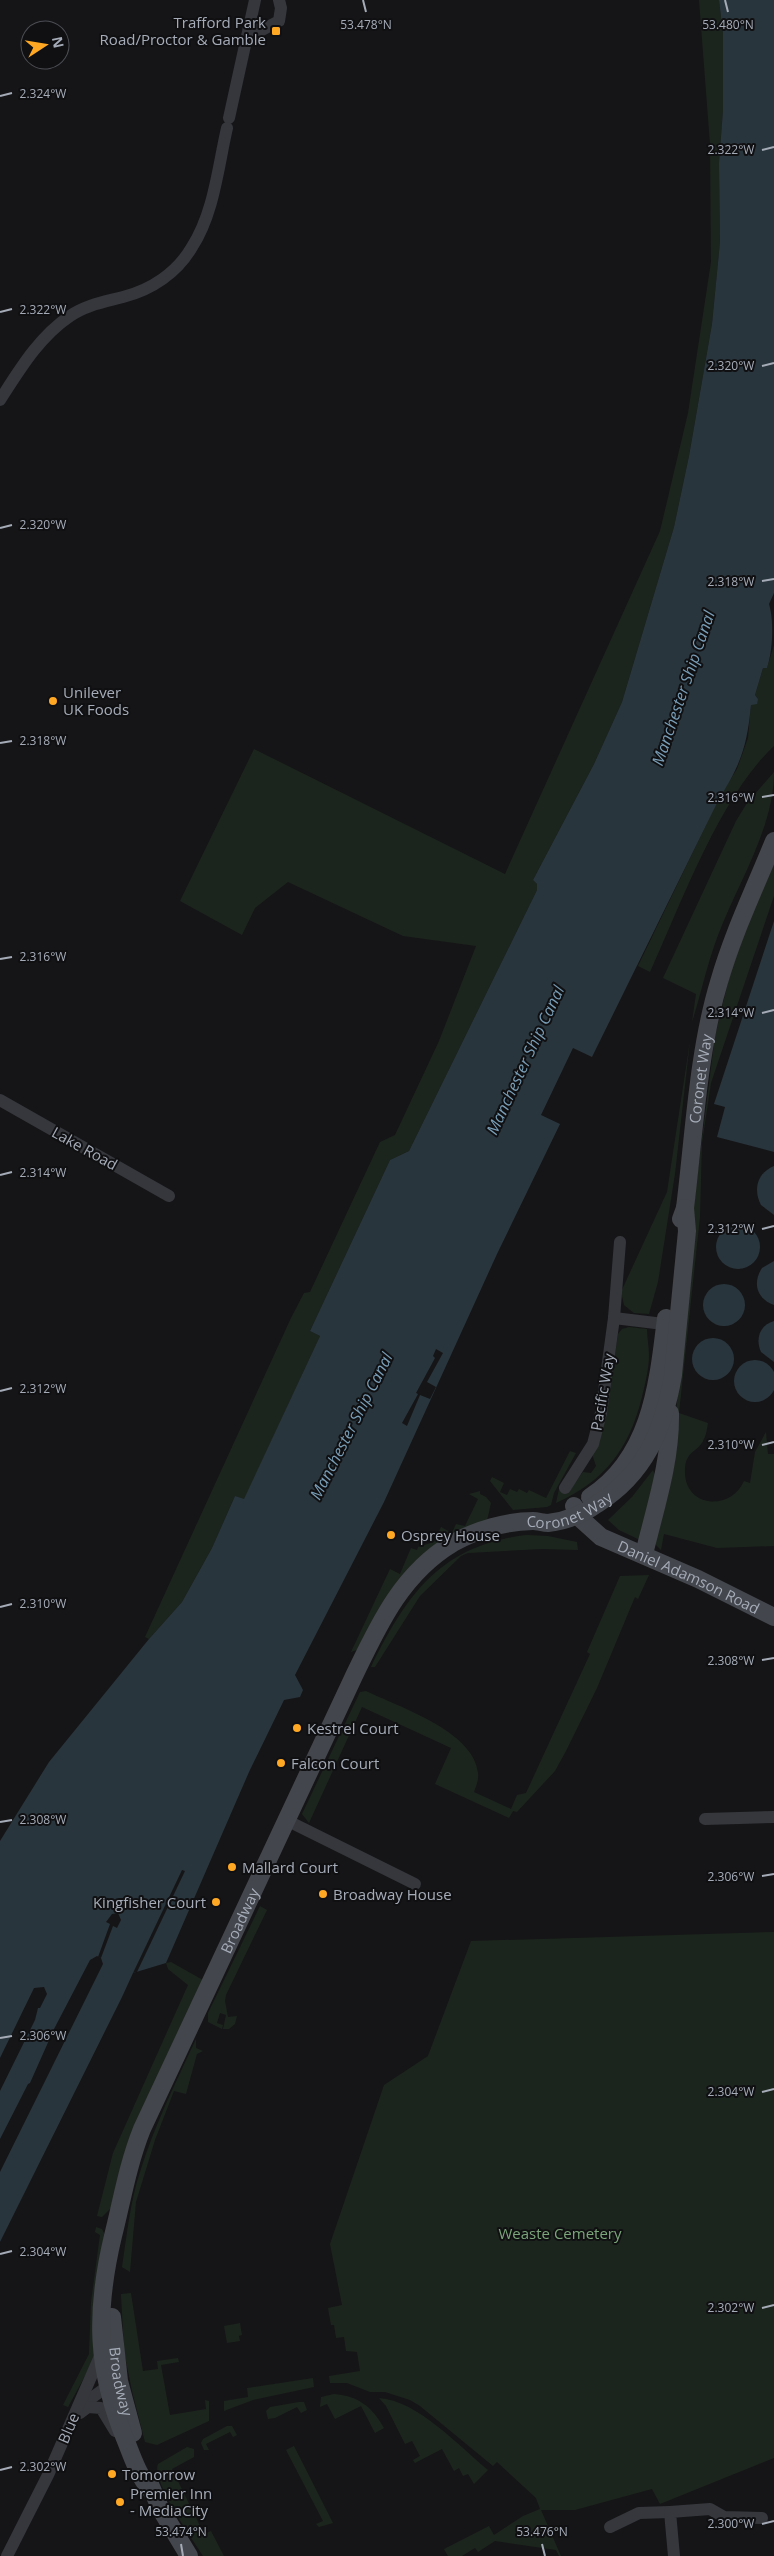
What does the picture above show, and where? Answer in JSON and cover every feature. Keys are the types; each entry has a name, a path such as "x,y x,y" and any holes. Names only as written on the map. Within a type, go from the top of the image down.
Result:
{"street":[{"path":"0,400 39,343 70,316 91,305 122,298 152,287 177,267 192,248 209,207 255,0"},
{"path":"249,29 262,30 279,21 281,8 279,0"},
{"name":"Coronet Way","path":"534,1521 546,1523 621,1488 646,1458 669,1395 671,1324 678,1232 685,1208 706,1040 718,984 734,936 774,841"},
{"name":"Lake Road","path":"0,1100 170,1196"},
{"name":"Pacific Way","path":"565,1488 593,1444 601,1413 614,1318 620,1242"},
{"path":"614,1318 671,1324"},
{"name":"Coronet Way","path":"576,1510 625,1467 648,1418 671,1324"},
{"path":"644,1554 657,1507 663,1474 670,1419 669,1395"},
{"path":"625,1467 637,1459 646,1458 654,1461 663,1474"},
{"name":"Daniel Adamson Road","path":"576,1510 584,1523 602,1537 644,1554 774,1617"},
{"name":"Broadway","path":"147,2487 114,2413 101,2354 102,2298 105,2267 129,2167 142,2130 378,1625 392,1601 412,1575 442,1550 474,1534 493,1528 534,1521"},
{"path":"705,1819 774,1817"},
{"path":"286,1820 414,1884"},
{"name":"Broadway","path":"113,2238 113,2323 119,2381 147,2487"},
{"name":"Broadway","path":"68,2429 86,2402 112,2382 107,2285 108,2271 113,2266"},
{"name":"Blue","path":"7,2556 38,2495 101,2354"},
{"name":"Broadway","path":"80,2413 93,2407 101,2408 105,2411 188,2556"},
{"path":"610,2527 639,2513 710,2510 724,2518 762,2518"},
{"path":"670,2512 674,2556"}],"green space":[{"path":"699,0 719,0 723,34 723,110 719,163 720,242 712,324 689,456 674,527 622,702 594,764 533,880 537,884 537,890 409,1151 390,1160 310,1331 320,1336 244,1500 235,1496 212,1548 182,1602 149,1639 145,1637 291,1318 304,1293 310,1292 380,1142 395,1135 439,1041 476,946 403,936 288,882 255,908 242,935 180,901 254,749 505,874 660,531 688,413 711,262 710,144"},
{"path":"774,645 774,746 754,768 736,793 719,822 703,852 650,972 638,966 719,798 737,769 748,738 751,704 758,699 755,695 763,668 767,668"},
{"path":"774,772 768,814 753,856 717,938 692,1022 696,994 663,978 736,821 747,803"},
{"path":"774,861 774,896 711,1083 702,1143 700,1217 679,1413 708,1423 703,1441 687,1460 685,1473 687,1485 693,1493 701,1499 710,1501 720,1501 729,1497 738,1491 744,1481 750,1483 755,1452 766,1432 768,1454 774,1454 774,1546 717,1548 664,1534 661,1550 655,1544 676,1413 695,1194 715,1036 731,970 750,915"},
{"path":"690,1041 675,1174 658,1282 649,1314 634,1313 624,1305 621,1292 667,1192"},
{"path":"629,1327 647,1329 648,1371 637,1416 622,1448 601,1474 573,1494 556,1503 559,1489 567,1493 583,1472 591,1473 596,1466 592,1454 606,1415 618,1334 622,1329"},
{"path":"570,1451 576,1453 554,1493 551,1505 547,1507 513,1510 490,1481 492,1477 504,1483 500,1492 507,1495 510,1489 517,1492 519,1489 527,1493 529,1490 546,1498"},
{"path":"653,1470 655,1475 640,1540 619,1530 608,1520 632,1497"},
{"path":"480,1491 480,1494 491,1503 487,1521 460,1532 360,1649 351,1652 390,1569 400,1574 411,1548 417,1550 418,1547 434,1542 441,1527 452,1533 456,1524 465,1526 478,1499 469,1494"},
{"path":"526,1535 548,1536 577,1542 578,1550 542,1549 468,1553 461,1556 420,1596 375,1667 371,1667 398,1617 413,1596 430,1578 449,1562 471,1550 496,1541"},
{"path":"649,1575 638,1599 635,1597 597,1688 555,1771 517,1812 513,1811 509,1818 435,1784 451,1748 362,1707 309,1823 302,1814 360,1692 366,1691 433,1722 450,1733 473,1758 478,1773 474,1792 511,1809 517,1795 526,1793 590,1654 587,1652 620,1576"},
{"path":"260,1906 267,1910 226,1995 225,2001 228,2017 237,2016 235,2024 229,2029 223,2029 226,2015 220,2013 217,2023 223,2025 222,2029 208,2022 208,2013"},
{"name":"Weaste Cemetery","path":"774,1932 774,2458 660,2504 652,2489 575,2510 541,2510 561,2556 559,2556 556,2550 495,2541 478,2552 475,2548 462,2556 448,2556 444,2549 489,2526 494,2535 523,2516 540,2509 536,2498 497,2462 493,2466 420,2406 410,2400 385,2392 370,2392 347,2383 330,2383 329,2376 360,2371 357,2352 346,2351 344,2337 336,2338 334,2325 331,2325 328,2308 342,2305 330,2244 384,2085 428,2056 471,1941"},
{"path":"171,1962 203,1980 113,2206 102,2217 97,2216 113,2153 188,1985 168,1969 166,1963"},
{"path":"196,2039 196,2048 203,2051 197,2054 186,2094 174,2091 155,2140 136,2202 130,2272 122,2267 129,2218 137,2181 159,2119"},
{"path":"96,2227 102,2229 105,2235 97,2354 68,2407 63,2405 89,2354 91,2302 100,2235 95,2232"},
{"path":"131,2293 143,2371 158,2369 157,2361 178,2358 179,2362 161,2365 170,2415 206,2409 205,2400 209,2401 209,2421 157,2445 145,2442 124,2351 121,2294"},
{"path":"240,2323 242,2335 239,2336 240,2341 227,2343 224,2326"},
{"path":"313,2378 314,2387 253,2400 224,2411 224,2401 248,2397 247,2388"},
{"path":"334,2394 351,2397 364,2404 375,2414 384,2428 375,2433 361,2406 335,2419 327,2404 320,2407 321,2397"},
{"path":"379,2398 408,2407 423,2416 488,2470 474,2484 468,2474 463,2476 459,2468 454,2471 442,2449 415,2463 413,2460 420,2456 412,2441 405,2444 386,2406"},
{"path":"304,2402 307,2410 301,2413 297,2407 275,2418 268,2419 266,2411 270,2407"},
{"path":"227,2426 232,2426 237,2435 233,2437 230,2432 206,2444 209,2450 204,2450 201,2443 203,2439"},
{"path":"294,2446 333,2523 319,2527 316,2524 323,2521 286,2450"},
{"path":"187,2447 194,2449 194,2457 172,2469 204,2534 211,2531 224,2556 203,2556 174,2510 161,2483 158,2464"}],"water":[{"name":"Manchester Ship Canal","path":"719,0 774,0 774,593 769,604 772,644 767,668 763,668 755,695 758,699 757,704 751,705 742,754 592,1057 573,1048 541,1115 560,1124 497,1254 384,1502 295,1675 303,1690 300,1697 284,1700 249,1772 166,1963 133,1973 0,2242 0,2172 103,1964 101,1958 97,1956 90,1960 54,2029 30,2083 0,2139 0,2091 35,2020 38,2008 40,2008 47,1994 44,1987 34,1988 0,2058 0,1841 49,1762 149,1639 182,1602 212,1548 235,1496 244,1499 320,1336 310,1331 390,1160 409,1151 537,890 537,884 533,880 594,764 622,702 674,527 689,456 712,324 720,242 719,163 723,110 723,34"},
{"path":"774,921 774,1152 717,1137 725,1107 714,1104"},
{"path":"774,1166 774,1215 761,1205 757,1188 760,1177"},
{"path":"734,1225 742,1225 754,1231 760,1247 754,1263 742,1269 734,1269 722,1263 716,1251 716,1243 722,1231"},
{"path":"774,1261 774,1305 760,1295 757,1279 762,1268"},
{"path":"728,1284 736,1287 742,1293 745,1305 742,1317 736,1323 720,1326 712,1323 706,1317 703,1301 706,1293 712,1287"},
{"path":"774,1321 774,1362 761,1352 759,1337 762,1329"},
{"path":"717,1338 725,1341 731,1347 734,1359 731,1371 725,1377 709,1380 701,1377 695,1371 692,1355 695,1347 701,1341"},
{"path":"759,1360 767,1363 773,1369 776,1381 773,1393 767,1399 751,1402 743,1399 737,1393 734,1377 737,1369 743,1363"}],"pier":[{"path":"436,1349 443,1353 427,1382 436,1387 430,1399 420,1395 407,1426 402,1423 435,1358 433,1356"},
{"path":"182,1870 185,1871 137,1972 133,1973"},
{"path":"118,1913 121,1920 117,1928 113,1926 101,1958 98,1957 110,1924 106,1922 112,1914"}],"place":[{"name":"Trafford Park Road/Proctor & Gamble","path":"276,31"},
{"name":"Unilever UK Foods","path":"53,701"},
{"name":"Osprey House","path":"391,1535"},
{"name":"Kestrel Court","path":"297,1728"},
{"name":"Falcon Court","path":"281,1763"},
{"name":"Mallard Court","path":"232,1867"},
{"name":"Broadway House","path":"323,1894"},
{"name":"Kingfisher Court","path":"216,1902"},
{"name":"Tomorrow","path":"112,2474"},
{"name":"Premier Inn - MediaCity","path":"120,2502"}]}
